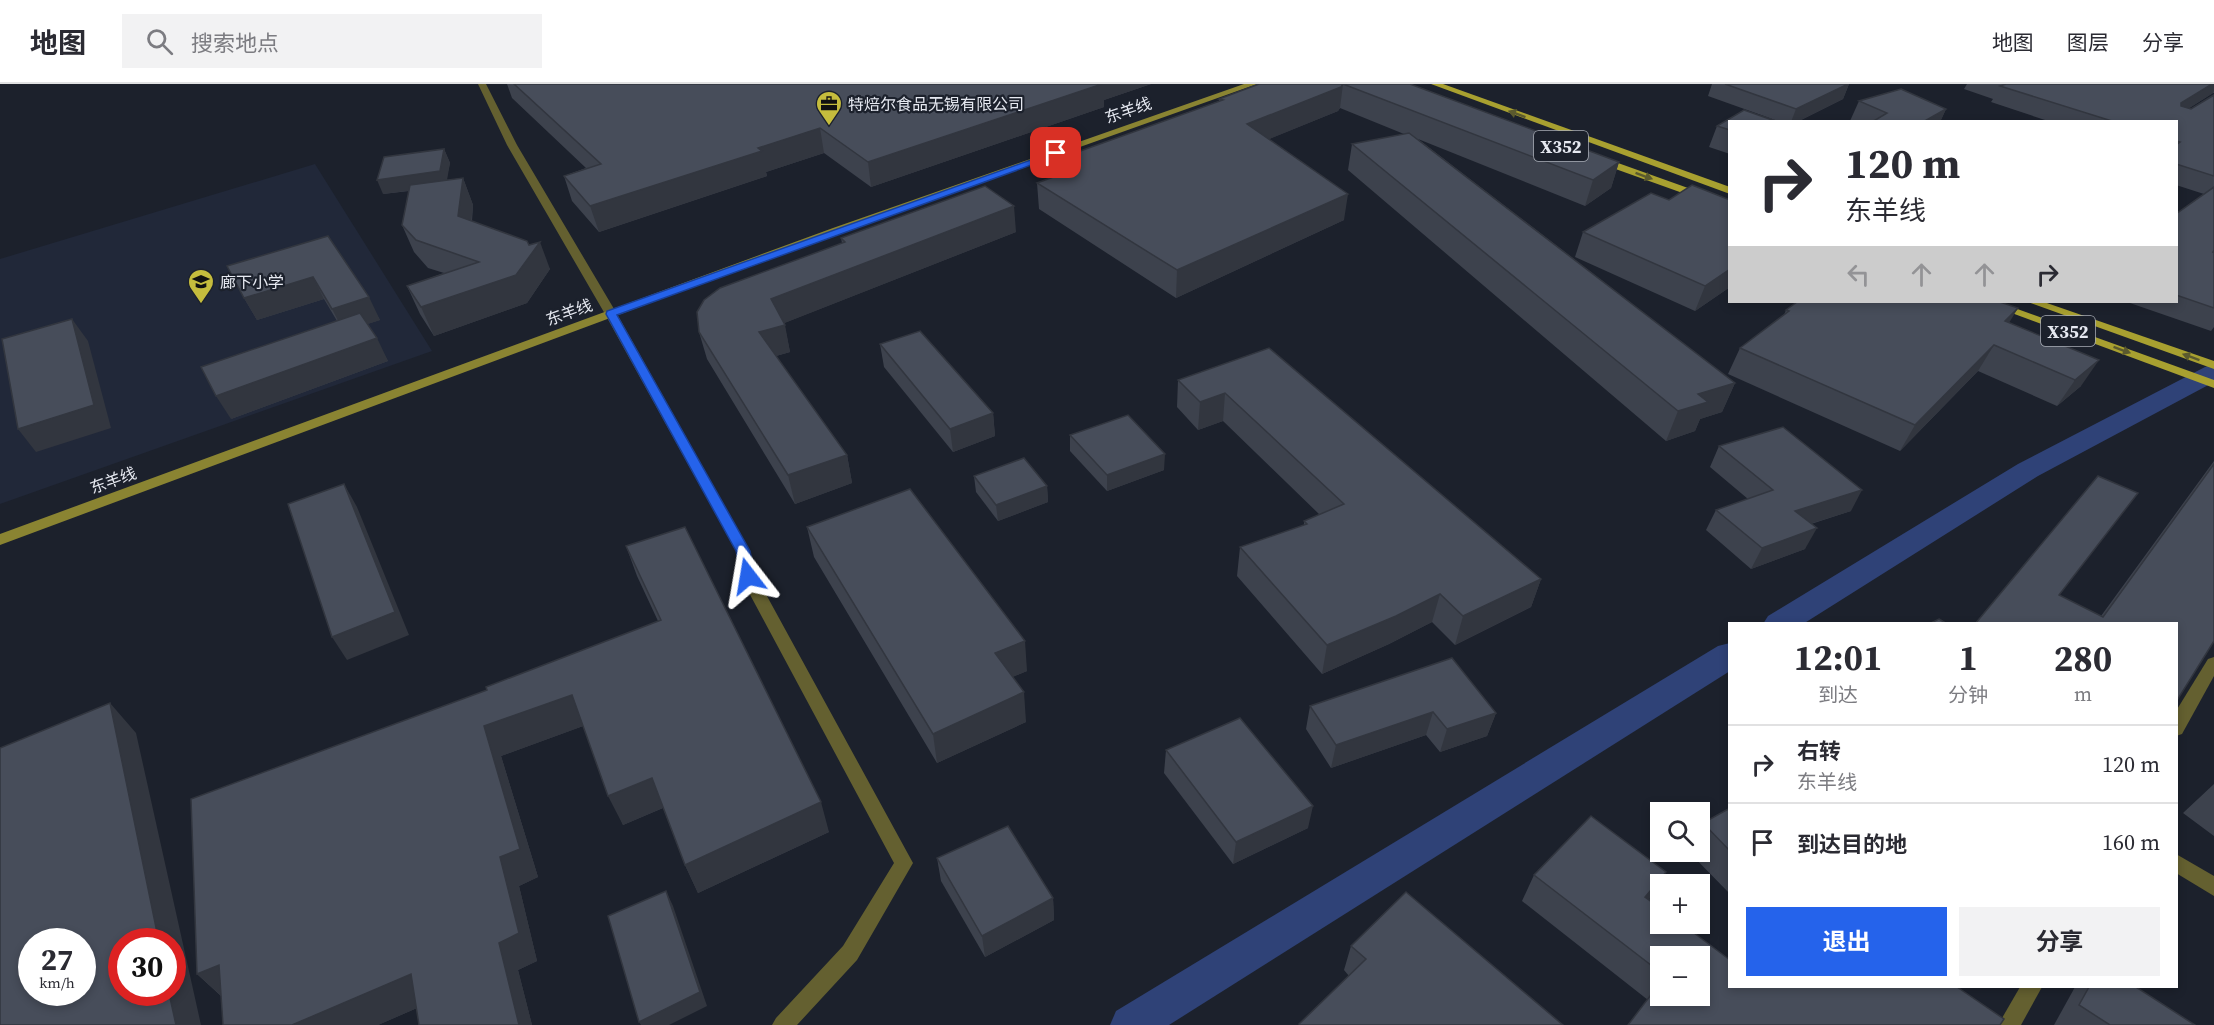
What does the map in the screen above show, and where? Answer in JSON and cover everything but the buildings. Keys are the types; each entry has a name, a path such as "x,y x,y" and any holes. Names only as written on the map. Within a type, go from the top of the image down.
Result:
{"main road":[{"name":"东羊线","path":"0,540 848,226 1253,84"},
{"name":"X352","path":"1435,84 1728,190"},
{"name":"X352","path":"1594,158 1728,206"},
{"name":"X352","path":"1991,303 2214,384"},
{"name":"X352","path":"2037,303 2214,365"}],"street":[{"path":"482,84 512,145 611,314 743,551 748,576 904,863 850,953 783,1025"},
{"path":"2178,725 2196,690 2214,663"},
{"path":"2178,863 2214,887"},
{"path":"2009,1025 2031,988"}],"shaded area":[{"name":"廊下小学","path":"315,164 432,351 0,504 0,259"}],"waterway":[{"path":"1782,622 2028,470 2214,372"},
{"path":"1131,1025 1728,656"}],"place":[{"name":"特焙尔食品无锡有限公司","path":"829,127"},
{"name":"廊下小学","path":"201,305"}],"route":[{"path":"748,576 743,551 611,314 1056,153"}]}
